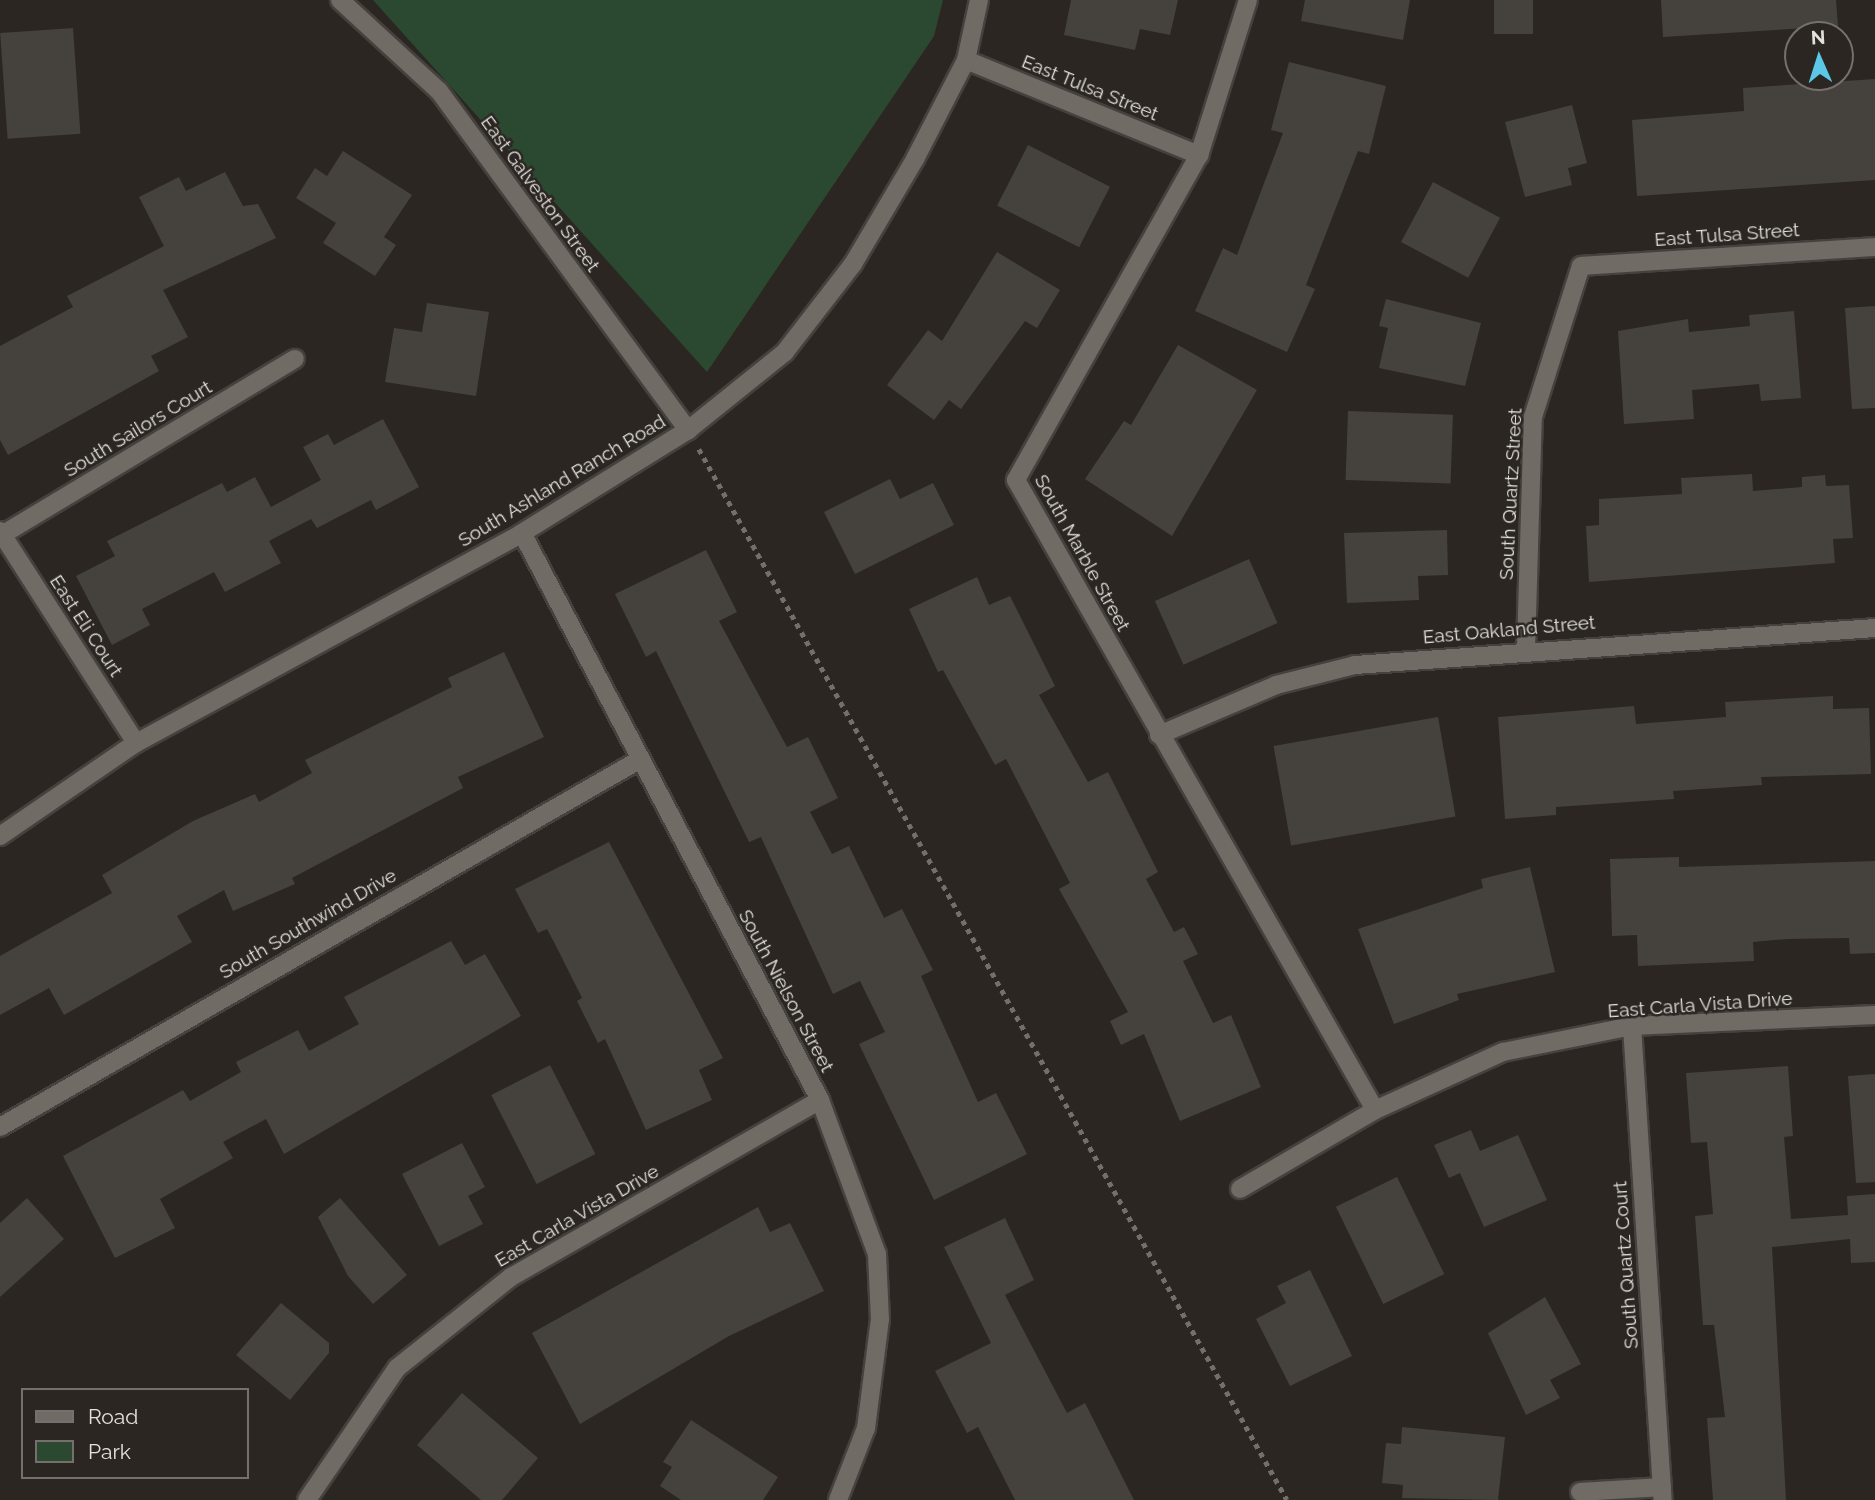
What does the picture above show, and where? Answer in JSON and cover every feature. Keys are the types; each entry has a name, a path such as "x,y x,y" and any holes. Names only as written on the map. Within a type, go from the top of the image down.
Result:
{"street":[{"name":"East Galveston Street","path":"340,0 439,91 688,430"},
{"name":"South Ashland Ranch Road","path":"0,836 136,744 522,533 688,430 785,352 853,264 967,60 979,0"},
{"name":"South Marble Street","path":"1248,0 1199,155 1016,480 1374,1110"},
{"name":"East Tulsa Street","path":"967,60 1199,155"},
{"name":"East Tulsa Street","path":"1581,265 1875,247"},
{"name":"South Quartz Street","path":"1526,648 1533,417 1581,265"},
{"name":"South Sailors Court","path":"1,534 295,359"},
{"name":"South Nielson Street","path":"522,533 820,1100 877,1254 880,1318 866,1428 844,1498"},
{"name":"East Eli Court","path":"1,534 136,744"},
{"name":"East Oakland Street","path":"1159,734 1276,685 1355,664 1526,648 1875,628"},
{"name":"South Southwind Drive","path":"0,1128 639,760"},
{"name":"East Carla Vista Drive","path":"1240,1189 1374,1110 1503,1052 1632,1026 1875,1015"},
{"name":"South Quartz Court","path":"1632,1026 1662,1493"},
{"name":"East Carla Vista Drive","path":"307,1500 397,1368 511,1277 820,1100"},
{"path":"1580,1492 1662,1493"}],"path":[{"path":"688,430 1287,1500"}],"green space":[{"path":"373,0 943,0 934,36 707,372"}],"building":[{"path":"1071,0 1178,0 1170,35 1140,29 1135,50 1064,35"},
{"path":"1305,0 1410,0 1403,40 1301,21"},
{"path":"1494,0 1533,0 1533,34 1494,34"},
{"path":"1661,0 1836,0 1838,21 1784,21 1784,29 1663,37"},
{"path":"73,28 80,134 8,139 0,33"},
{"path":"1289,62 1386,86 1369,154 1358,151 1306,285 1315,289 1287,352 1195,311 1223,248 1237,255 1283,133 1271,130"},
{"path":"1875,79 1875,180 1637,196 1632,120 1744,111 1743,88 1784,85 1784,91 1854,91 1854,80"},
{"path":"1572,105 1587,163 1568,168 1572,185 1525,197 1505,122"},
{"path":"1028,145 1110,187 1079,247 997,206"},
{"path":"343,151 412,195 384,237 396,245 375,276 323,243 336,223 296,198 315,168 327,176"},
{"path":"225,172 243,206 258,204 276,238 163,290 188,337 151,356 159,371 8,455 0,440 0,346 73,307 67,296 164,246 139,197 179,177 186,191"},
{"path":"1433,182 1500,218 1468,278 1401,242"},
{"path":"997,252 1060,290 1037,328 1025,321 961,409 949,400 934,420 887,385 928,330 942,341"},
{"path":"1386,299 1481,323 1465,386 1379,368 1388,328 1379,326"},
{"path":"427,303 489,312 476,396 385,382 394,328 422,332"},
{"path":"1875,306 1875,408 1852,409 1845,308"},
{"path":"1794,311 1801,398 1761,401 1759,384 1692,390 1694,419 1624,424 1618,331 1688,319 1689,332 1750,326 1749,315"},
{"path":"1178,345 1257,390 1172,536 1085,479 1124,421 1131,425"},
{"path":"1348,411 1453,415 1451,484 1346,480"},
{"path":"383,419 419,487 376,510 371,500 317,528 311,519 269,541 281,563 225,592 214,572 142,609 150,625 112,645 76,576 115,556 107,541 222,483 227,492 255,477 271,507 321,480 303,447 328,434 334,445"},
{"path":"1752,474 1753,491 1802,487 1802,477 1825,475 1826,486 1849,485 1853,538 1833,539 1835,563 1589,582 1586,526 1599,525 1599,499 1682,494 1681,478"},
{"path":"890,479 900,499 933,483 954,525 855,574 824,512"},
{"path":"1447,530 1448,575 1418,576 1419,600 1347,603 1344,533"},
{"path":"706,550 737,612 719,621 787,747 808,737 838,798 810,812 832,854 849,846 884,918 902,909 933,970 921,976 978,1102 996,1093 1027,1154 934,1200 859,1044 885,1032 860,981 833,994 761,837 749,842 656,651 646,657 615,594"},
{"path":"1249,559 1277,623 1183,665 1155,601"},
{"path":"977,577 989,605 1010,596 1055,686 1039,695 1088,782 1108,772 1158,872 1146,879 1174,932 1184,927 1198,954 1183,961 1213,1023 1231,1015 1261,1087 1180,1121 1144,1034 1121,1045 1110,1021 1128,1012 1059,889 1070,883 1006,759 995,765 943,670 938,672 909,609"},
{"path":"504,652 544,737 458,777 463,788 292,878 295,884 233,911 224,890 177,916 192,942 64,1015 49,988 0,1015 0,956 112,893 102,875 193,821 255,794 259,802 312,773 305,760 452,687 448,678"},
{"path":"1833,696 1833,709 1869,708 1871,774 1761,777 1762,785 1673,791 1674,799 1556,807 1556,815 1505,819 1498,717 1634,706 1636,724 1726,717 1725,702"},
{"path":"1438,717 1456,816 1291,845 1274,746"},
{"path":"609,842 723,1058 699,1070 712,1100 646,1130 605,1039 598,1043 577,1001 582,998 547,929 538,933 515,889"},
{"path":"1679,857 1679,867 1875,861 1875,953 1850,954 1849,938 1787,939 1753,942 1754,961 1638,966 1637,935 1612,936 1610,859"},
{"path":"1530,867 1555,972 1457,994 1459,1000 1394,1024 1358,929 1483,888 1481,879"},
{"path":"451,941 465,965 485,954 521,1016 284,1154 266,1119 223,1142 233,1158 160,1199 175,1228 115,1258 63,1156 183,1090 190,1101 241,1072 236,1062 298,1030 309,1051 359,1024 344,997"},
{"path":"550,1065 595,1154 537,1184 491,1095"},
{"path":"1788,1066 1793,1136 1784,1137 1791,1219 1848,1215 1847,1196 1875,1194 1875,1262 1851,1263 1850,1239 1772,1247 1786,1500 1713,1500 1707,1418 1725,1417 1714,1325 1703,1325 1695,1216 1713,1214 1707,1142 1691,1143 1686,1073"},
{"path":"1875,1074 1875,1182 1856,1183 1848,1076"},
{"path":"1471,1130 1480,1151 1518,1135 1547,1200 1484,1227 1460,1173 1449,1178 1434,1145"},
{"path":"462,1143 485,1187 468,1196 483,1224 439,1246 402,1174"},
{"path":"1397,1177 1444,1274 1383,1304 1336,1207"},
{"path":"27,1198 64,1239 0,1297 0,1223"},
{"path":"340,1198 407,1275 373,1304 348,1276 318,1217"},
{"path":"758,1207 770,1232 790,1223 824,1291 729,1336 580,1424 532,1333"},
{"path":"1005,1218 1034,1280 1005,1295 1067,1413 1085,1403 1134,1500 1015,1500 978,1427 967,1433 935,1371 991,1343 944,1247"},
{"path":"1310,1270 1352,1356 1290,1386 1256,1319 1286,1303 1277,1286"},
{"path":"1545,1297 1581,1364 1550,1380 1560,1398 1526,1415 1488,1333"},
{"path":"281,1303 329,1343 329,1353 290,1400 236,1355"},
{"path":"462,1393 538,1458 502,1500 481,1500 417,1445"},
{"path":"691,1420 778,1477 763,1500 681,1500 660,1486 672,1467 663,1462"},
{"path":"1402,1427 1505,1437 1498,1500 1402,1498 1403,1485 1382,1483 1386,1443 1401,1444"}]}
